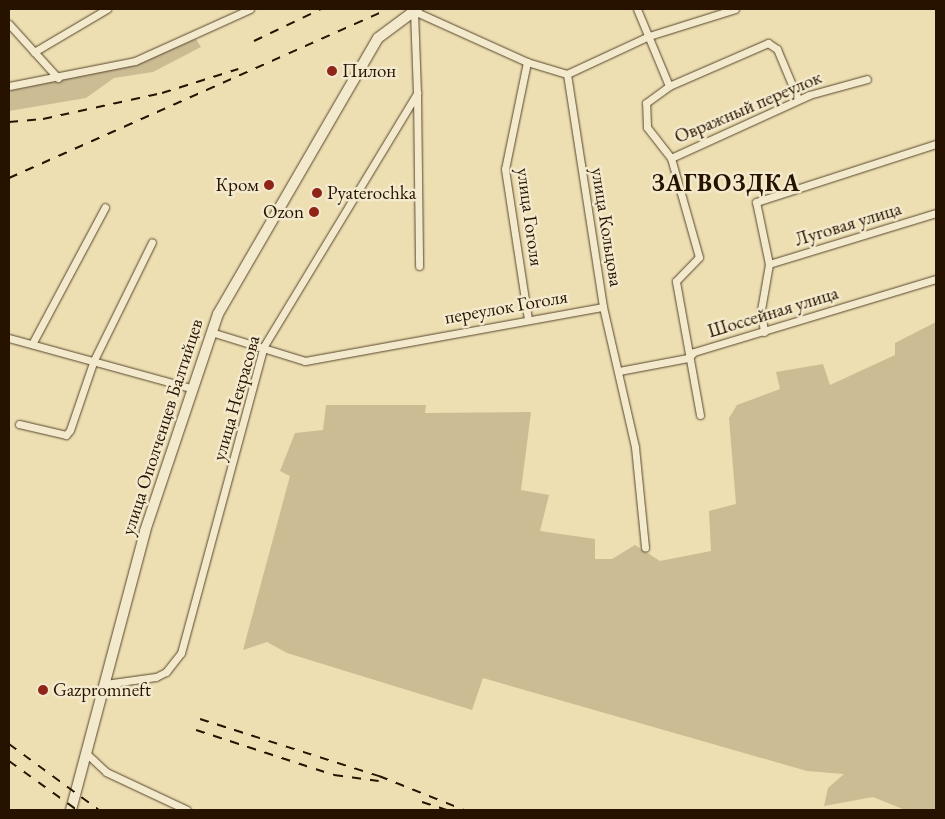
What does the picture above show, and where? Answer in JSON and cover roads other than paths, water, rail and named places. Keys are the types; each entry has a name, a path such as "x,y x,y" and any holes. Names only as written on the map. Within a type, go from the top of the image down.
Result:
{"main road":[{"name":"улица Ополченцев Балтийцев","path":"71,810 190,388 211,332 378,38 416,10"}],"street":[{"path":"34,52 107,9"},
{"path":"9,86 135,62 250,9"},
{"path":"637,9 669,86"},
{"path":"419,266 416,10 527,62 567,74 649,36 735,9"},
{"path":"9,24 58,78"},
{"path":"700,415 688,358 676,280 699,257 671,158 647,127 646,102 669,86 768,43 777,49 798,99"},
{"name":"улица Гоголя","path":"527,62 505,169 528,319"},
{"name":"улица Кольцова","path":"567,74 603,307 620,371 635,446 644,548"},
{"name":"Овражный переулок","path":"671,158 798,99 867,79"},
{"name":"улица Некрасова","path":"105,684 166,672 187,638 264,346 417,93"},
{"path":"764,332 761,310 769,264 756,202 936,144"},
{"path":"32,344 105,207"},
{"name":"Луговая улица","path":"769,264 936,214"},
{"path":"19,424 66,435 94,360 152,242"},
{"name":"Шоссейная улица","path":"620,371 688,358 764,332 936,279"},
{"name":"переулок Гоголя","path":"211,332 264,346 304,361 528,319 603,307"},
{"path":"9,338 190,388"},
{"path":"87,754 106,772 187,810"}],"railway":[{"path":"254,41 321,9"},
{"path":"9,178 388,9"},
{"path":"9,122 43,119 162,93 238,69"},
{"path":"200,719 379,776 464,810"},
{"path":"196,730 334,775 379,781"},
{"path":"9,744 99,810"},
{"path":"9,761 77,810"},
{"path":"422,802 447,810"}],"place":[{"name":"Пилон","path":"332,71"},
{"name":"Кром","path":"269,185"},
{"name":"Pyaterochka","path":"317,193"},
{"name":"Ozon","path":"314,212"},
{"name":"Gazpromneft","path":"43,690"}],"district":[{"name":"ЗАГВОЗДКА","path":"726,183"}]}
